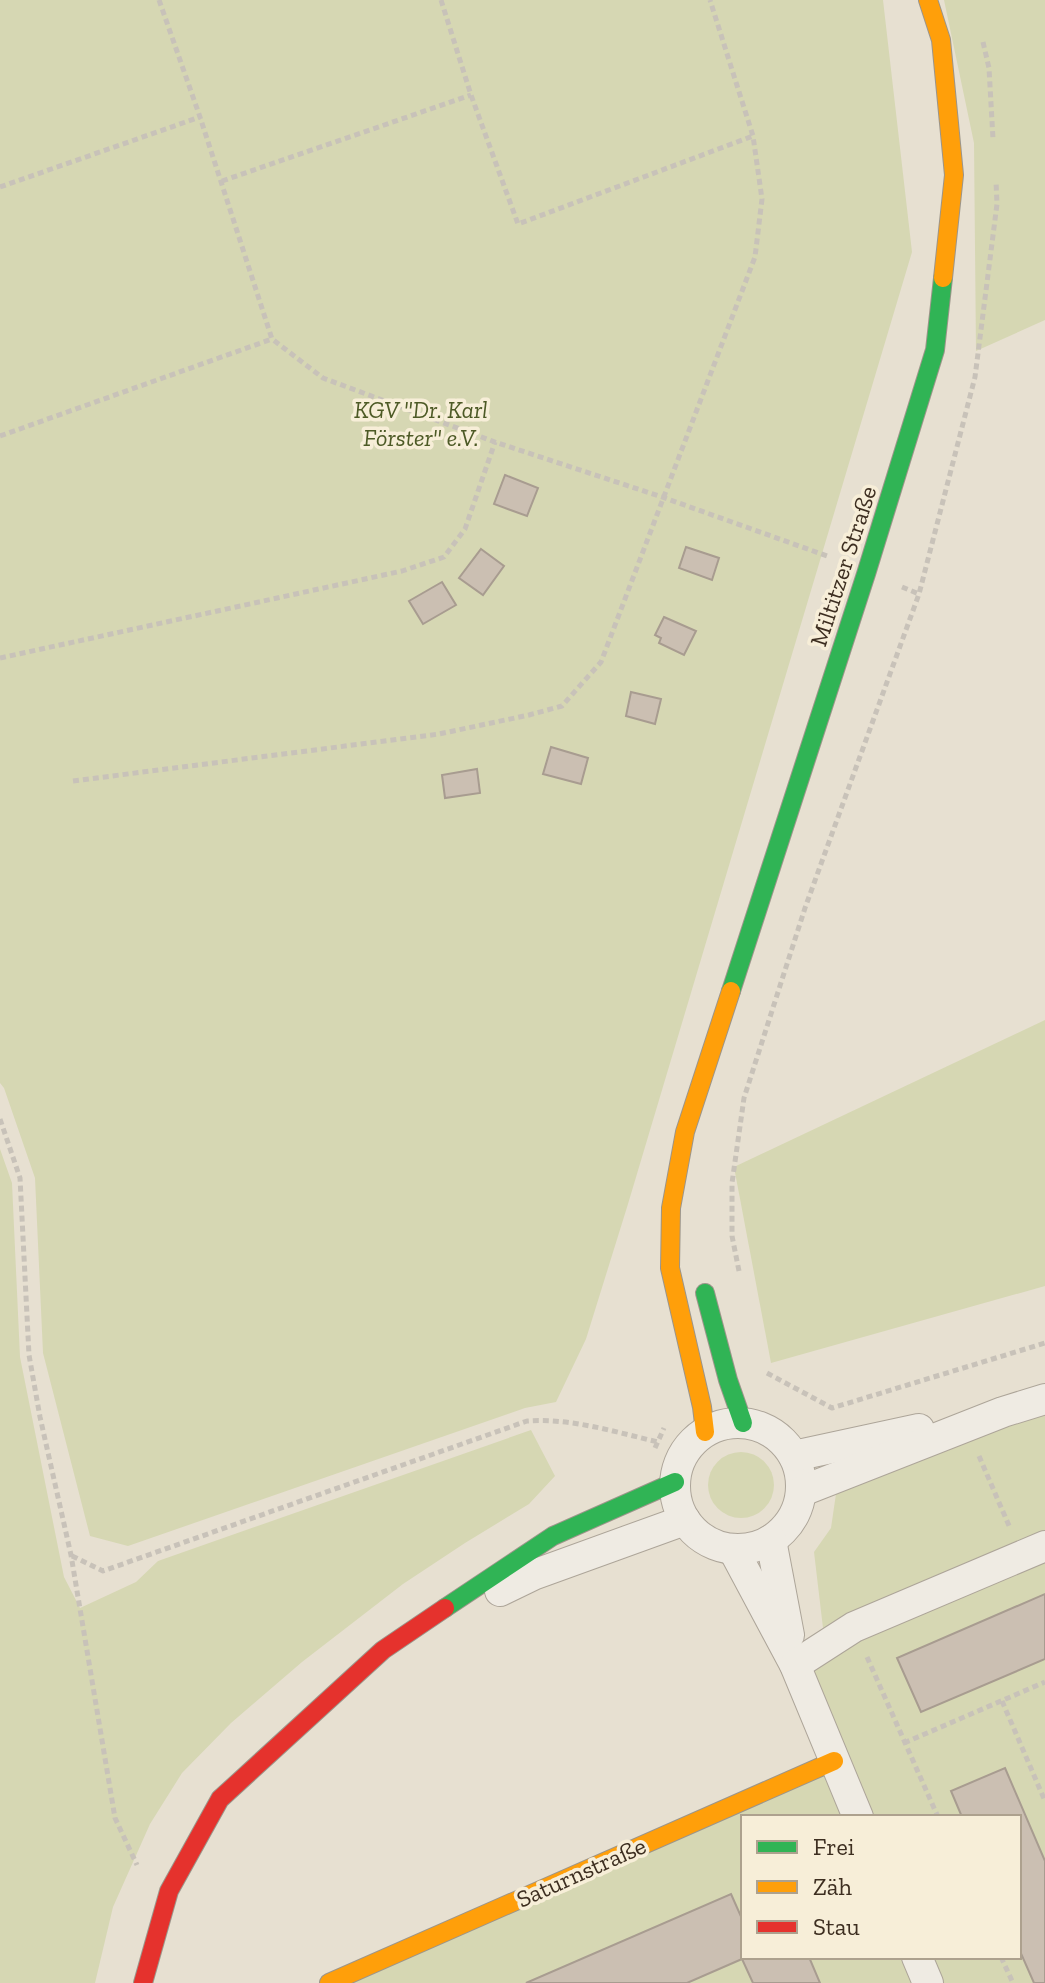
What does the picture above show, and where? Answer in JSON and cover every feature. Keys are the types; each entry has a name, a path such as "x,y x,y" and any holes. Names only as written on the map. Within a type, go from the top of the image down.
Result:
{"street":[{"name":"Miltitzer Straße","path":"705,1432 670,1268 671,1208 685,1132 866,574 935,350 954,175 941,40 928,0"},
{"name":"Miltitzer Straße","path":"685,1132 691,1192"},
{"path":"702,1282 743,1423"},
{"path":"802,1491 966,1426 1045,1399"},
{"path":"794,1456 1003,1412"},
{"path":"743,1423 773,1433 794,1456 802,1491 792,1520 771,1540 753,1548 733,1549 705,1540 685,1520 676,1500 675,1482 685,1452 705,1432 723,1425 743,1423"},
{"path":"143,1983 169,1891 220,1799 383,1650 553,1536 675,1482"},
{"path":"383,1650 533,1575 685,1520"},
{"path":"771,1540 795,1665"},
{"path":"733,1549 795,1665 857,1815"},
{"path":"795,1665 854,1627 1034,1551"},
{"name":"Saturnstraße","path":"329,1983 834,1761"},
{"path":"918,1959 928,1983"}],"path":[{"path":"159,0 222,181 272,339 323,378 495,442 823,553 866,574"},
{"path":"441,0 471,95 518,224 753,136"},
{"path":"73,781 439,734 562,706 601,662 755,257 762,199 753,136 710,0"},
{"path":"222,181 471,95"},
{"path":"0,187 200,117"},
{"path":"0,436 272,339"},
{"path":"0,658 402,571 444,557 465,529 495,442"},
{"path":"0,1119 20,1178 29,1355 71,1555 115,1818 139,1868"},
{"path":"760,1370 832,1408 1045,1343"},
{"path":"71,1555 103,1571 527,1421 550,1419 579,1423 659,1443"},
{"path":"966,1426 1034,1551"},
{"path":"854,1627 937,1815"},
{"path":"904,1743 1045,1682"},
{"path":"1002,1701 1045,1801"},
{"path":"1002,1959 1013,1983"}],"green space":[{"name":"KGV \"Dr. Karl Förster\" e.V.","path":"0,0 883,0 912,252 628,1204 586,1339 556,1402 525,1408 128,1546 90,1536 43,1353 35,1178 0,1083"},
{"path":"944,0 1045,0 1045,320 976,351 974,143"},
{"path":"1045,1020 1045,1286 771,1363 734,1167"},
{"path":"0,1149 12,1183 20,1357 64,1577 80,1608 136,1582 158,1561 531,1430 555,1476 529,1504 403,1584 302,1662 231,1723 182,1773 150,1824 113,1907 95,1983 0,1983"},
{"path":"1045,1414 1045,1534 823,1628 814,1552 831,1528 837,1487 959,1439"},
{"path":"741,1452 754,1455 764,1462 771,1472 774,1485 771,1498 764,1508 754,1515 741,1518 728,1515 718,1508 711,1498 708,1485 711,1472 718,1462 728,1455"},
{"path":"1045,1546 1045,1983 329,1983 833,1761 795,1665"}],"building":[{"path":"505,475 538,488 527,516 494,504"},
{"path":"686,547 719,558 712,580 679,568"},
{"path":"481,549 504,566 483,595 459,578"},
{"path":"442,582 456,605 423,624 409,601"},
{"path":"664,617 696,631 684,655 659,643 661,638 655,635"},
{"path":"631,692 661,699 655,724 626,716"},
{"path":"551,747 588,758 581,784 543,774"},
{"path":"477,769 480,793 445,798 442,775"},
{"path":"1045,1594 1045,1659 921,1712 897,1658"},
{"path":"1005,1768 1045,1861 1045,1983 1034,1983 1021,1954 1021,1815 961,1815 951,1791"},
{"path":"731,1894 741,1916 742,1959 687,1983 526,1983"},
{"path":"742,1959 810,1959 820,1983 753,1983"}],"traffic: fast":[{"path":"731,991 935,350 943,278"},
{"path":"705,1293 743,1423"},
{"path":"445,1608 553,1536 675,1482"}],"traffic: slow":[{"path":"928,0 941,40 954,175 943,278"},
{"path":"705,1432 670,1268 671,1208 685,1132 731,991"},
{"path":"329,1983 834,1761"}],"traffic: jam":[{"path":"143,1983 169,1891 220,1799 383,1650 445,1608"}]}
